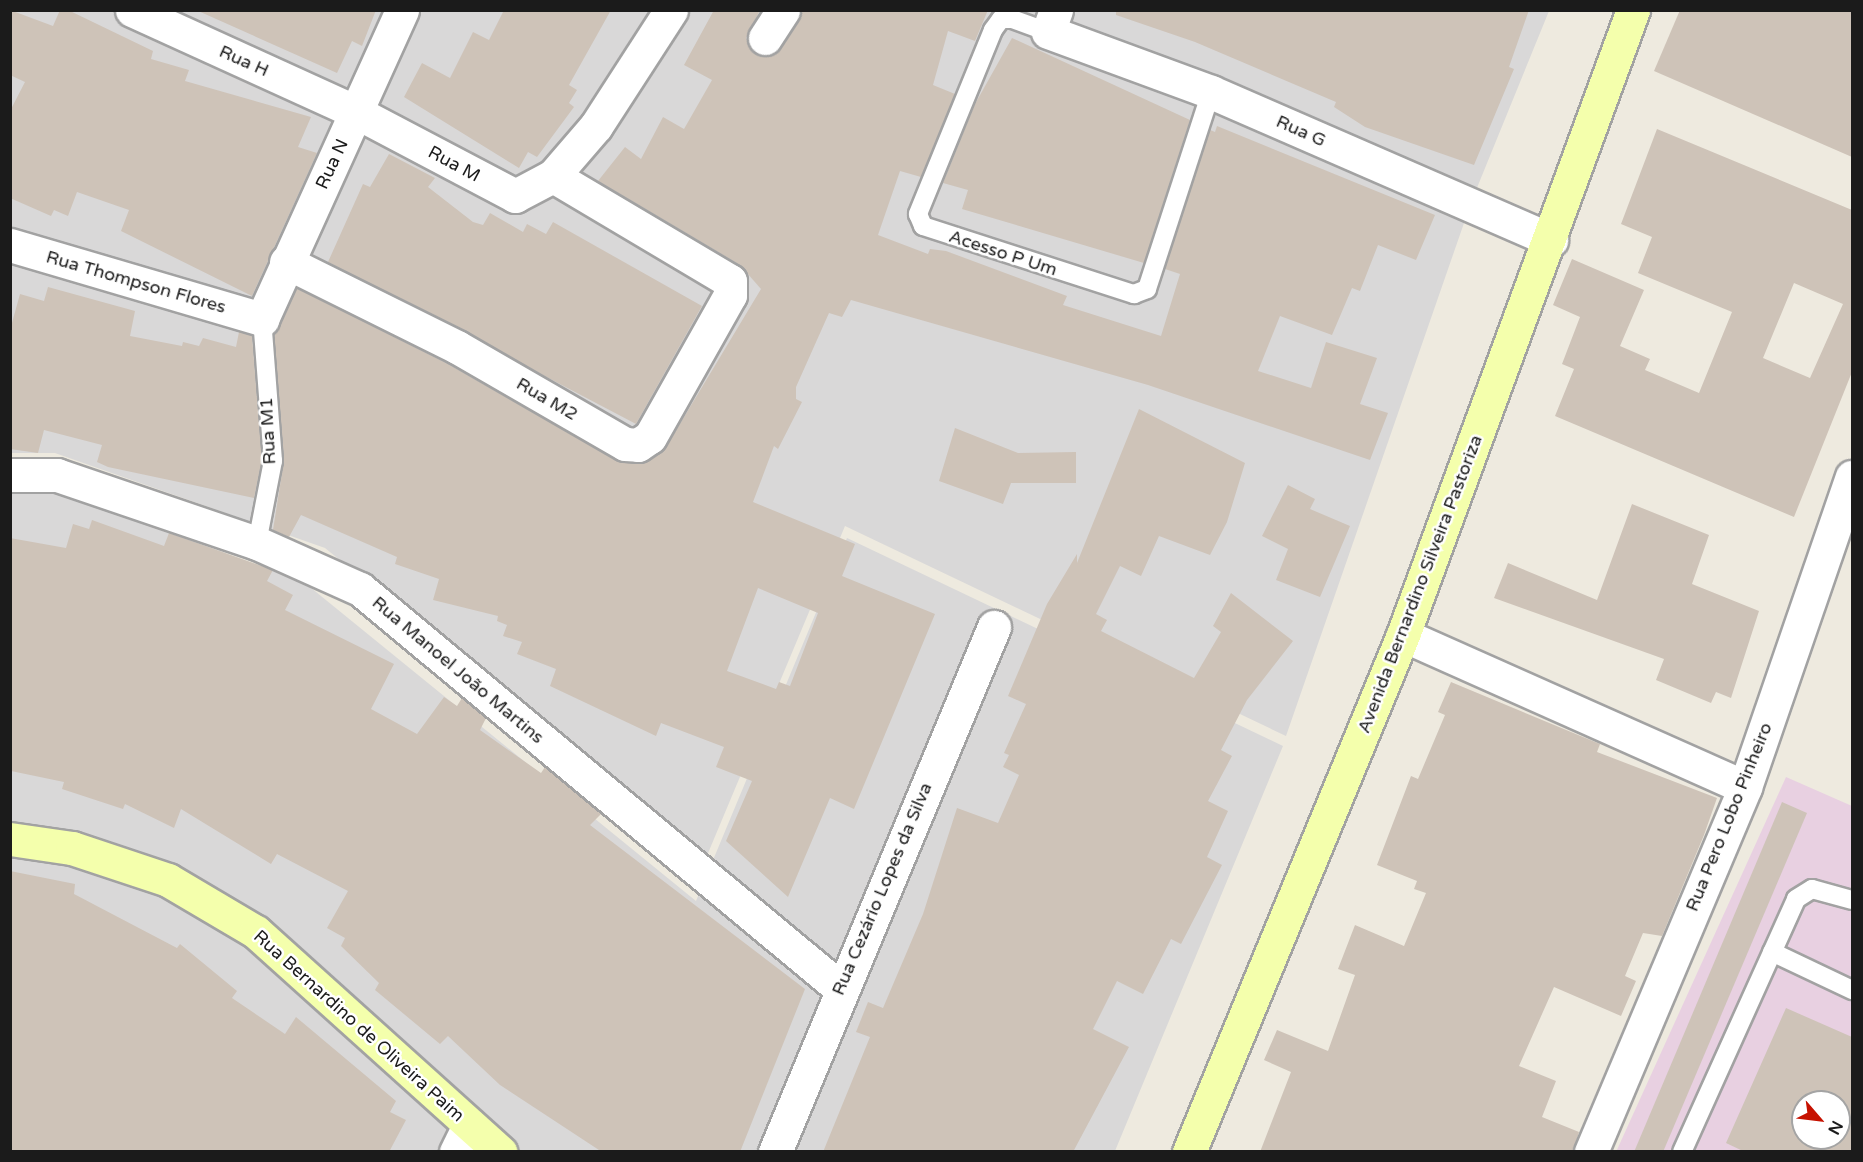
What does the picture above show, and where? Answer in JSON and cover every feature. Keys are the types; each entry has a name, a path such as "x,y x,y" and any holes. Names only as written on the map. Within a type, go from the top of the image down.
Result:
{"main road":[{"name":"Avenida Bernardino Silveira Pastoriza","path":"1189,1152 1403,635 1551,240 1634,10"},
{"name":"Rua Bernardino de Oliveira Paim","path":"10,838 72,848 168,880 256,932 462,1138 500,1152"}],"street":[{"name":"Rua H","path":"132,10 356,112"},
{"name":"Rua N","path":"262,319 402,10"},
{"name":"Rua M","path":"356,112 515,196 553,176 596,126 670,10"},
{"path":"765,38 783,10"},
{"name":"Rua G","path":"1052,21 1551,240"},
{"name":"Rua M2","path":"286,262 457,347 625,444 638,445 650,437 725,305 730,281 553,176"},
{"name":"Rua Thompson Flores","path":"10,245 262,319"},
{"name":"Rua Manoel João Martins","path":"10,475 57,475 256,543 360,589 840,988"},
{"name":"Rua Pero Lobo Pinheiro","path":"1591,1152 1745,787 1852,477"},
{"name":"Rua Cezário Lopes da Silva","path":"775,1152 840,988 994,627"},
{"path":"1403,635 1745,787"}],"lane":[{"name":"Acesso P Um","path":"1052,21 1001,19 993,30 918,214 923,226 1134,294 1147,289 1211,92"},
{"name":"Rua M1","path":"256,543 273,462 262,319"},
{"path":"1682,1152 1796,899 1812,889 1852,900"},
{"path":"1772,952 1852,990"}],"shaded area":[{"path":"10,11 1549,11 1472,200 1286,736 845,526 706,858 325,548 55,453 11,453"},
{"path":"11,491 59,491 305,583 696,901 847,538 1283,746 1115,1151 11,1152"},
{"path":"1786,777 1852,806 1852,1151 1616,1152"}],"building":[{"path":"10,10 53,26 60,10 68,10 153,51 151,59 189,70 185,81 311,117 298,147 317,153 252,296 121,231 129,210 77,192 68,216 54,210 51,216 10,198 10,111 25,82 10,75"},
{"path":"196,10 376,10 362,46 352,41 337,73"},
{"path":"504,10 611,10 569,85 577,90 569,103 574,107 537,157 528,152 519,168 404,97 422,63 450,78 473,32 489,40"},
{"path":"714,10 760,10 746,38 754,53 765,57 781,48 802,10 988,10 975,41 948,31 933,85 955,94 921,177 900,171 878,235 928,254 930,249 946,251 1067,296 1063,305 1161,336 1180,274 1165,269 1210,130 1215,132 1217,126 1435,215 1416,260 1378,245 1360,291 1352,288 1332,335 1280,316 1258,371 1311,388 1326,342 1377,358 1360,404 1388,413 1370,460 1148,385 851,300 842,317 829,313 796,387 796,399 802,402 778,449 774,446 753,502 855,544 842,576 935,614 854,809 830,798 788,897 726,841 752,781 716,767 724,747 661,723 656,736 550,686 556,669 517,654 522,642 503,636 507,625 497,621 498,616 433,600 439,579 395,564 397,557 301,515 289,537 273,530 284,460 274,333 297,288 448,364 616,460 648,461 666,447 761,289 740,265 598,181 625,147 641,159 663,117 684,129 712,80 684,65","holes":["758,588 818,613 790,686 779,682 776,689 727,671"]},
{"path":"1116,10 1529,10 1509,67 1514,69 1474,165 1365,127 1334,107 1336,102 1195,42 1116,15"},
{"path":"1680,10 1852,10 1852,157 1654,71"},
{"path":"1012,38 1190,120 1144,263 962,209 968,190 943,183 975,104"},
{"path":"1657,129 1852,210 1852,372 1794,517 1555,416 1574,369 1562,364 1580,317 1553,305 1572,259 1644,290 1620,346 1650,359 1645,370 1699,393 1732,312 1638,273 1652,237 1621,224","holes":["1794,283 1843,304 1810,378 1763,358"]},
{"path":"389,154 435,178 428,187 473,222 483,225 490,213 523,232 527,224 546,234 553,222 702,306 636,424 328,262 363,184 370,187"},
{"path":"48,287 135,311 130,336 182,346 183,342 199,346 203,338 236,347 239,332 252,336 262,460 254,498 108,467 97,462 102,445 44,430 38,453 10,449 10,330 20,294 44,301"},
{"path":"1139,409 1245,463 1227,522 1210,555 1159,536 1141,576 1120,566 1096,614 1107,620 1101,631 1194,678 1221,632 1213,626 1231,593 1293,641 1247,700 1221,750 1232,756 1208,801 1228,811 1207,857 1222,865 1181,944 1171,939 1143,994 1117,981 1093,1029 1129,1047 1073,1152 823,1152 870,1037 856,1032 868,1002 883,1008 923,914 957,808 998,823 1019,775 1003,767 1009,755 1004,753 1026,704 1008,696 1047,604 1077,554 1077,563"},
{"path":"955,428 1018,453 1076,452 1076,483 1011,483 1003,504 939,481"},
{"path":"1288,485 1315,499 1310,509 1350,526 1320,597 1276,580 1288,549 1262,536"},
{"path":"1632,504 1709,535 1692,584 1759,611 1731,698 1716,692 1711,703 1656,680 1664,659 1494,598 1508,563 1597,600"},
{"path":"92,520 164,546 169,533 273,570 267,581 293,595 285,610 394,664 371,709 417,734 444,697 457,706 462,698 486,718 480,730 541,773 545,767 601,814 590,825 805,989 740,1152 602,1152 500,1085 448,1036 440,1044 375,990 379,983 341,946 345,938 327,928 348,891 277,854 271,864 181,809 174,828 125,804 123,809 62,789 64,782 11,771 10,538 66,548 73,524 89,529"},
{"path":"1451,682 1600,744 1597,752 1717,798 1704,835 1662,936 1643,933 1625,976 1636,981 1621,1016 1554,987 1519,1066 1556,1081 1542,1117 1579,1132 1573,1152 1260,1152 1291,1072 1264,1060 1277,1030 1328,1051 1355,975 1338,969 1355,925 1404,946 1426,893 1414,889 1417,881 1377,865 1411,776 1418,779 1445,715 1438,712"},
{"path":"1782,802 1807,813 1663,1152 1634,1152"},
{"path":"10,871 75,884 74,894 177,948 180,944 237,991 232,998 285,1034 296,1017 396,1101 390,1112 406,1120 389,1152 10,1152"},
{"path":"1786,1008 1852,1037 1852,1152 1745,1152 1726,1143"}]}
